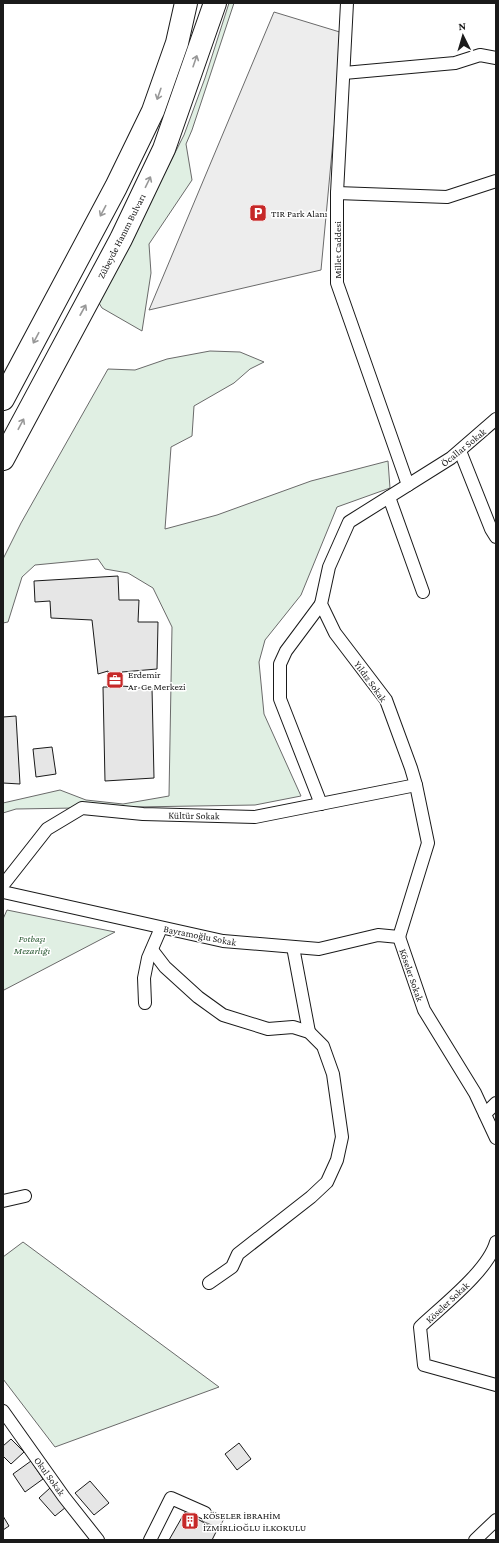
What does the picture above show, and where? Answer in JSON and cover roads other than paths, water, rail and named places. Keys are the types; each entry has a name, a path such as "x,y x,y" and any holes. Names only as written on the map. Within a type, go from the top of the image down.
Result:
{"highway":[{"path":"3,399 116,188 153,111 177,43 186,3"},
{"name":"Zübeyde Hanım Bulvarı","path":"3,459 121,239 164,149 215,3"}],"street":[{"name":"Millet Caddesi","path":"347,3 337,193 337,283 408,485"},
{"path":"344,73 455,63 480,55 496,58"},
{"path":"337,193 447,197 496,181"},
{"name":"Öcallar Sokak","path":"408,485 451,458 496,419"},
{"path":"460,450 491,529 496,537"},
{"path":"321,804 280,699 280,664 286,651 321,604 329,567 350,522 408,485"},
{"path":"389,497 423,592"},
{"name":"Yıldız Sokak","path":"321,604 335,633 386,700 416,785 428,843 399,937"},
{"name":"Kültür Sokak","path":"3,885 47,829 82,808 143,814 255,817 416,785"},
{"name":"Bayramoğlu Sokak","path":"3,892 222,942 319,949 378,935 399,937"},
{"path":"145,1002 144,978 152,950 161,928"},
{"name":"Köseler Sokak","path":"399,937 424,1010 475,1093 496,1138"},
{"path":"293,947 309,1032"},
{"path":"152,950 165,967 198,997 223,1015 268,1029 293,1027 309,1032 323,1046 333,1074 342,1137 336,1160 327,1182 311,1197 238,1254 232,1267 209,1283"},
{"path":"485,1114 496,1103"},
{"path":"3,1201 25,1196"},
{"name":"Köseler Sokak","path":"496,1242 494,1251 472,1278 420,1327 424,1365 496,1384"},
{"name":"Okul Sokak","path":"3,1411 64,1497 98,1540"},
{"path":"150,1540 171,1498 205,1513"},
{"path":"475,1540 496,1520"}],"place":[{"name":"TIR Park Alanı","path":"258,213"},
{"name":"Erdemir Ar-Ge Merkezi","path":"115,680"},
{"name":"KÖSELER İBRAHİM İZMİRLİOĞLU İLKOKULU","path":"190,1521"}],"park label":[{"name":"Potbaşı Mezarlığı","path":"32,944"}]}
